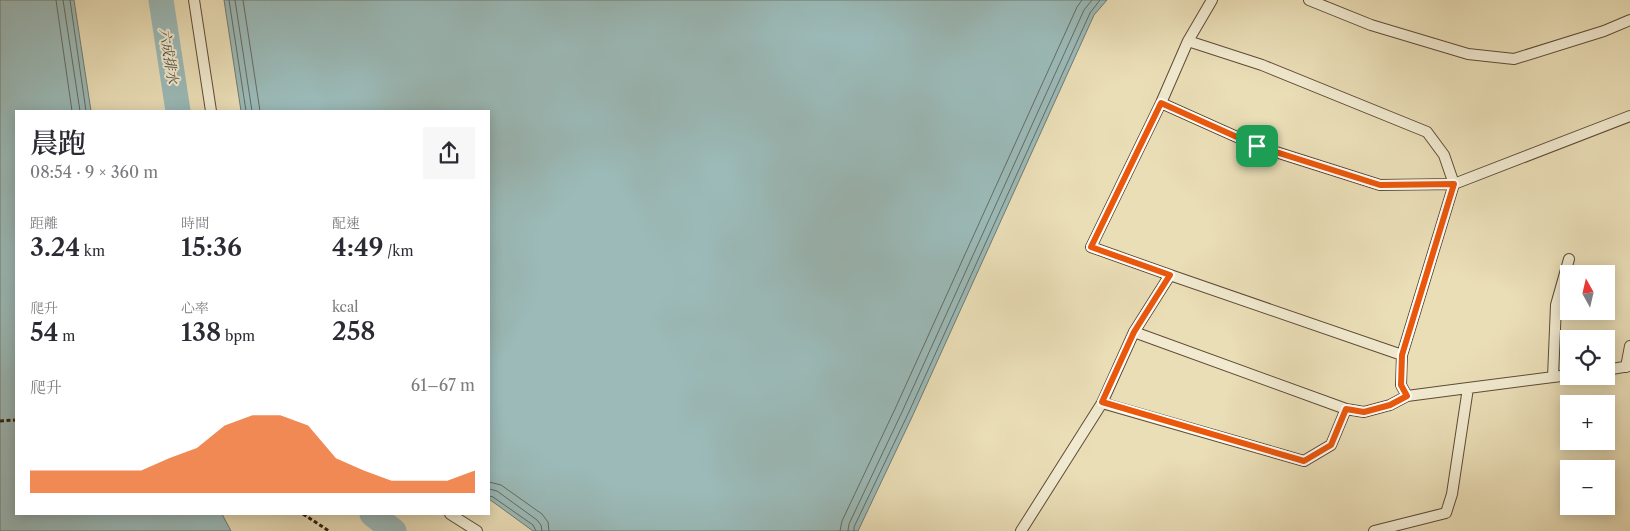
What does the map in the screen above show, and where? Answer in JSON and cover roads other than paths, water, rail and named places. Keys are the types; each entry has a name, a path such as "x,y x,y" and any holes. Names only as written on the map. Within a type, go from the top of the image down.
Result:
{"lane":[{"path":"194,0 211,110"},
{"path":"1212,0 1188,41 1161,103 1091,247 1402,355"},
{"path":"1309,0 1371,26 1468,54 1514,59 1604,31 1630,20"},
{"path":"1188,41 1262,65 1428,132 1444,155 1454,184 1402,355 1401,385 1407,396"},
{"path":"1161,103 1257,146 1380,185 1454,184 1630,116"},
{"path":"1554,377 1556,305 1570,259"},
{"path":"1021,531 1102,402 1134,332 1170,275"},
{"path":"1134,332 1346,409 1364,412 1390,405 1407,396 1560,376"},
{"path":"1615,369 1628,367 1630,346"},
{"path":"1374,531 1446,513 1452,494 1468,388"},
{"path":"1102,402 1304,461 1331,445 1346,409"},
{"path":"452,515 477,531"}],"water":[{"path":"0,0 74,0 91,110 15,110 15,515 223,515 231,531 0,531"},
{"path":"224,0 1107,0 1094,15 912,417 858,531 533,531 490,500 490,110 241,110"}],"waterway":[{"name":"六成排水","path":"161,0 178,110"},
{"name":"六成排水","path":"373,515 394,531"}]}
